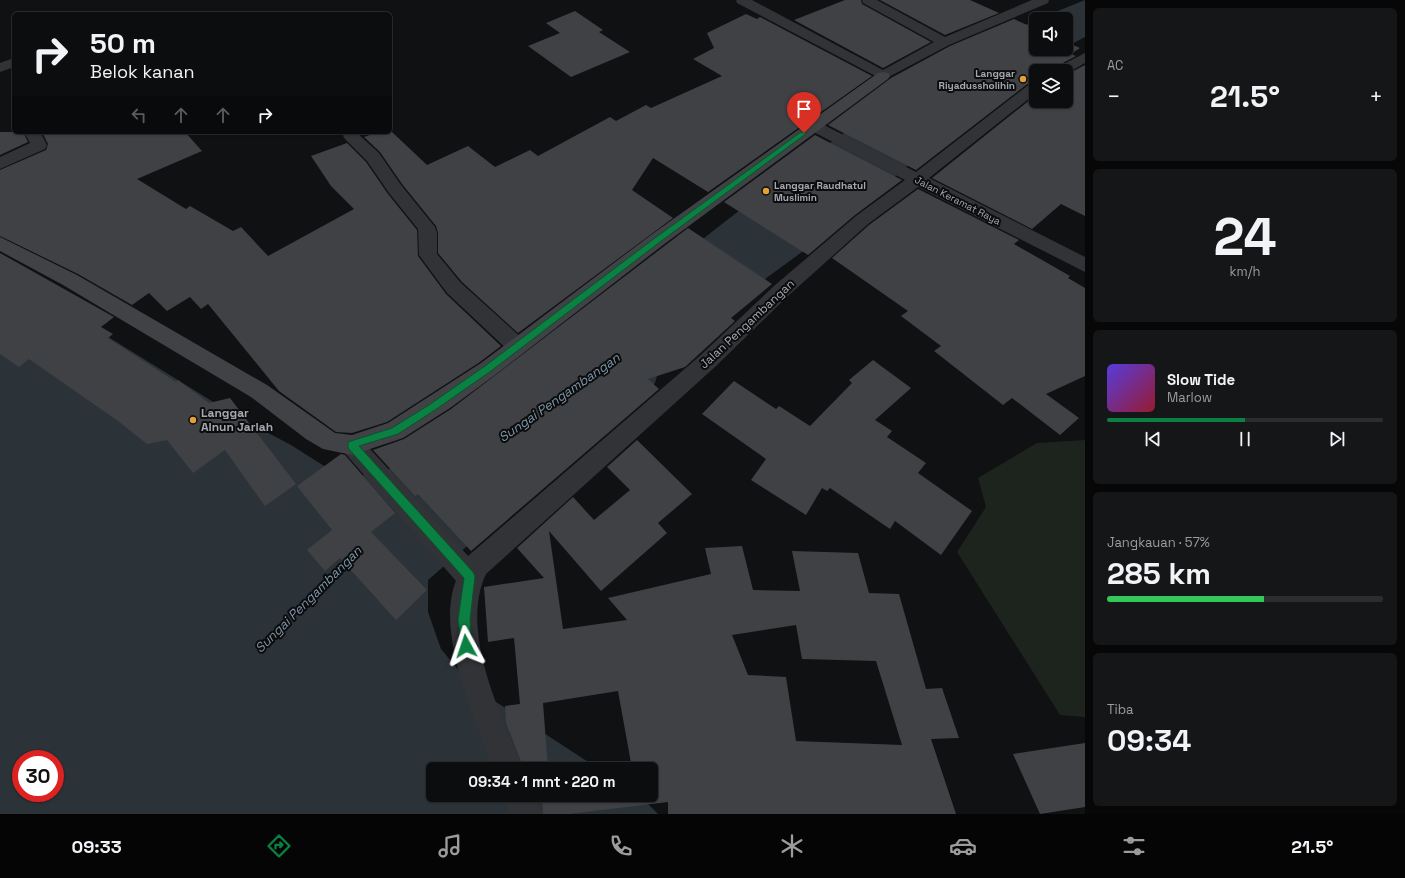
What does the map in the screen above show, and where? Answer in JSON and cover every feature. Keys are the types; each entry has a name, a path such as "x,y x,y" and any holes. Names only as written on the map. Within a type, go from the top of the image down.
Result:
{"street":[{"path":"742,0 883,76"},
{"path":"868,0 944,42"},
{"path":"0,243 70,280 259,391 314,432 331,442 352,445 382,436 413,421 517,346 657,240 883,76 944,42 1043,0"},
{"path":"1072,64 1085,57"},
{"path":"0,68 12,63"},
{"name":"Jalan Pengambangan","path":"465,572 477,565 709,360 781,291 874,210 913,177 1029,91"},
{"name":"Jalan Keramat Raya","path":"814,126 1085,265"},
{"path":"0,164 39,145 33,134"},
{"path":"351,136 373,157 394,189 426,227 428,233 428,255 454,288 517,346"},
{"path":"352,445 465,572 464,620 466,646 472,670 505,762"},
{"path":"520,802 526,814"}],"shaded area":[{"path":"1085,440 1085,717 1060,715 957,552 986,507 978,478 1037,443"}],"water":[{"path":"1085,0 1085,37 1073,43 1073,12 1055,12"},
{"name":"Sungai Pengambangan","path":"1029,23 1029,55 912,162 840,224 697,329 661,362 655,383 428,580 428,612 441,649 473,687 588,762 426,762 426,802 646,802 658,814 0,814 0,270 236,416 291,445 343,478 383,473 507,392 777,181 938,66"}],"building":[{"path":"845,0 861,0 862,4 931,42 883,68 794,20"},
{"path":"880,0 970,0 999,13 945,35"},
{"path":"575,11 603,30 599,32 630,52 571,77 528,46 560,33 546,23"},
{"path":"746,14 757,19 760,17 872,76 708,192 653,158 632,190 673,218 518,333 462,282 438,253 438,233 436,226 402,184 380,152 364,137 372,134 392,134 392,132 427,165 468,146 495,167 530,150 538,156 610,117 616,121 646,105 651,108 722,76 693,59 714,48 707,33"},
{"path":"1014,19 1029,26 1029,56 1073,55 1076,56 1061,64 1029,64 1029,83 916,170 828,125 891,78 950,46"},
{"path":"1073,45 1080,48 1073,53"},
{"path":"1085,65 1085,216 1061,204 1032,229 932,178 1029,101 1029,108 1073,108 1073,71"},
{"path":"0,132 24,134 28,142 0,155"},
{"path":"43,134 187,134 202,151 137,179 186,209 190,206 233,231 241,227 268,256 354,209 331,186 311,156 347,143 366,162 388,194 417,230 418,256 446,294 501,346 480,362 387,422 352,433 336,432 279,391 208,304 201,309 190,297 167,311 149,293 132,305 78,274 0,236 0,170 46,150 48,144"},
{"path":"815,135 902,180 855,215 808,255 724,202"},
{"path":"918,189 1019,240 1014,244 1070,276 1068,278 1085,288 1085,376 1046,394 1079,418 1060,435 1012,398 1003,405 934,351 941,346 901,316 908,311 832,258 869,225"},
{"path":"688,228 772,284 731,318 735,321 685,367 648,379 659,389 471,551 418,494 415,496 373,450 404,439 451,409"},
{"path":"0,253 114,317 101,327 113,334 108,338 176,382 178,380 209,403 230,398 296,484 265,506 225,450 193,473 167,440 147,444 118,421 29,359 19,367 0,354"},
{"path":"873,360 911,388 875,420 892,431 887,437 926,463 918,473 972,511 941,555 895,521 890,529 830,488 827,491 822,488 806,515 751,480 766,459 702,414 734,381 776,409 779,406 810,426 852,383 849,380"},
{"path":"637,440 692,494 658,523 667,533 601,591 549,531 563,629 627,620 608,598 711,574 705,548 742,546 753,590 800,591 792,551 858,553 869,593 899,594 926,689 942,688 959,738 931,739 956,814 668,814 668,802 569,814 543,814 542,802 658,802 658,762 631,762 618,691 543,703 547,762 521,762 506,723 505,706 520,704 514,638 488,642 484,587 544,578 517,548 573,497 594,520 630,490 607,467","holes":["796,625 802,659 876,661 902,745 796,741 786,677 748,675 732,635"]},
{"path":"341,454 345,455 395,513 371,532 427,590 396,620 340,558 325,571 307,550 332,530 297,486"},
{"path":"1085,743 1085,807 1040,814 1013,754"}],"place":[{"name":"Langgar Riyadussholihin","path":"1023,79"},
{"name":"Langgar Raudhatul Muslimin","path":"766,191"},
{"name":"Langgar Ainun Jariah","path":"193,420"}],"route":[{"path":"466,646 464,620 469,576 352,445 395,431 432,408 488,369 657,240 804,133"}]}
